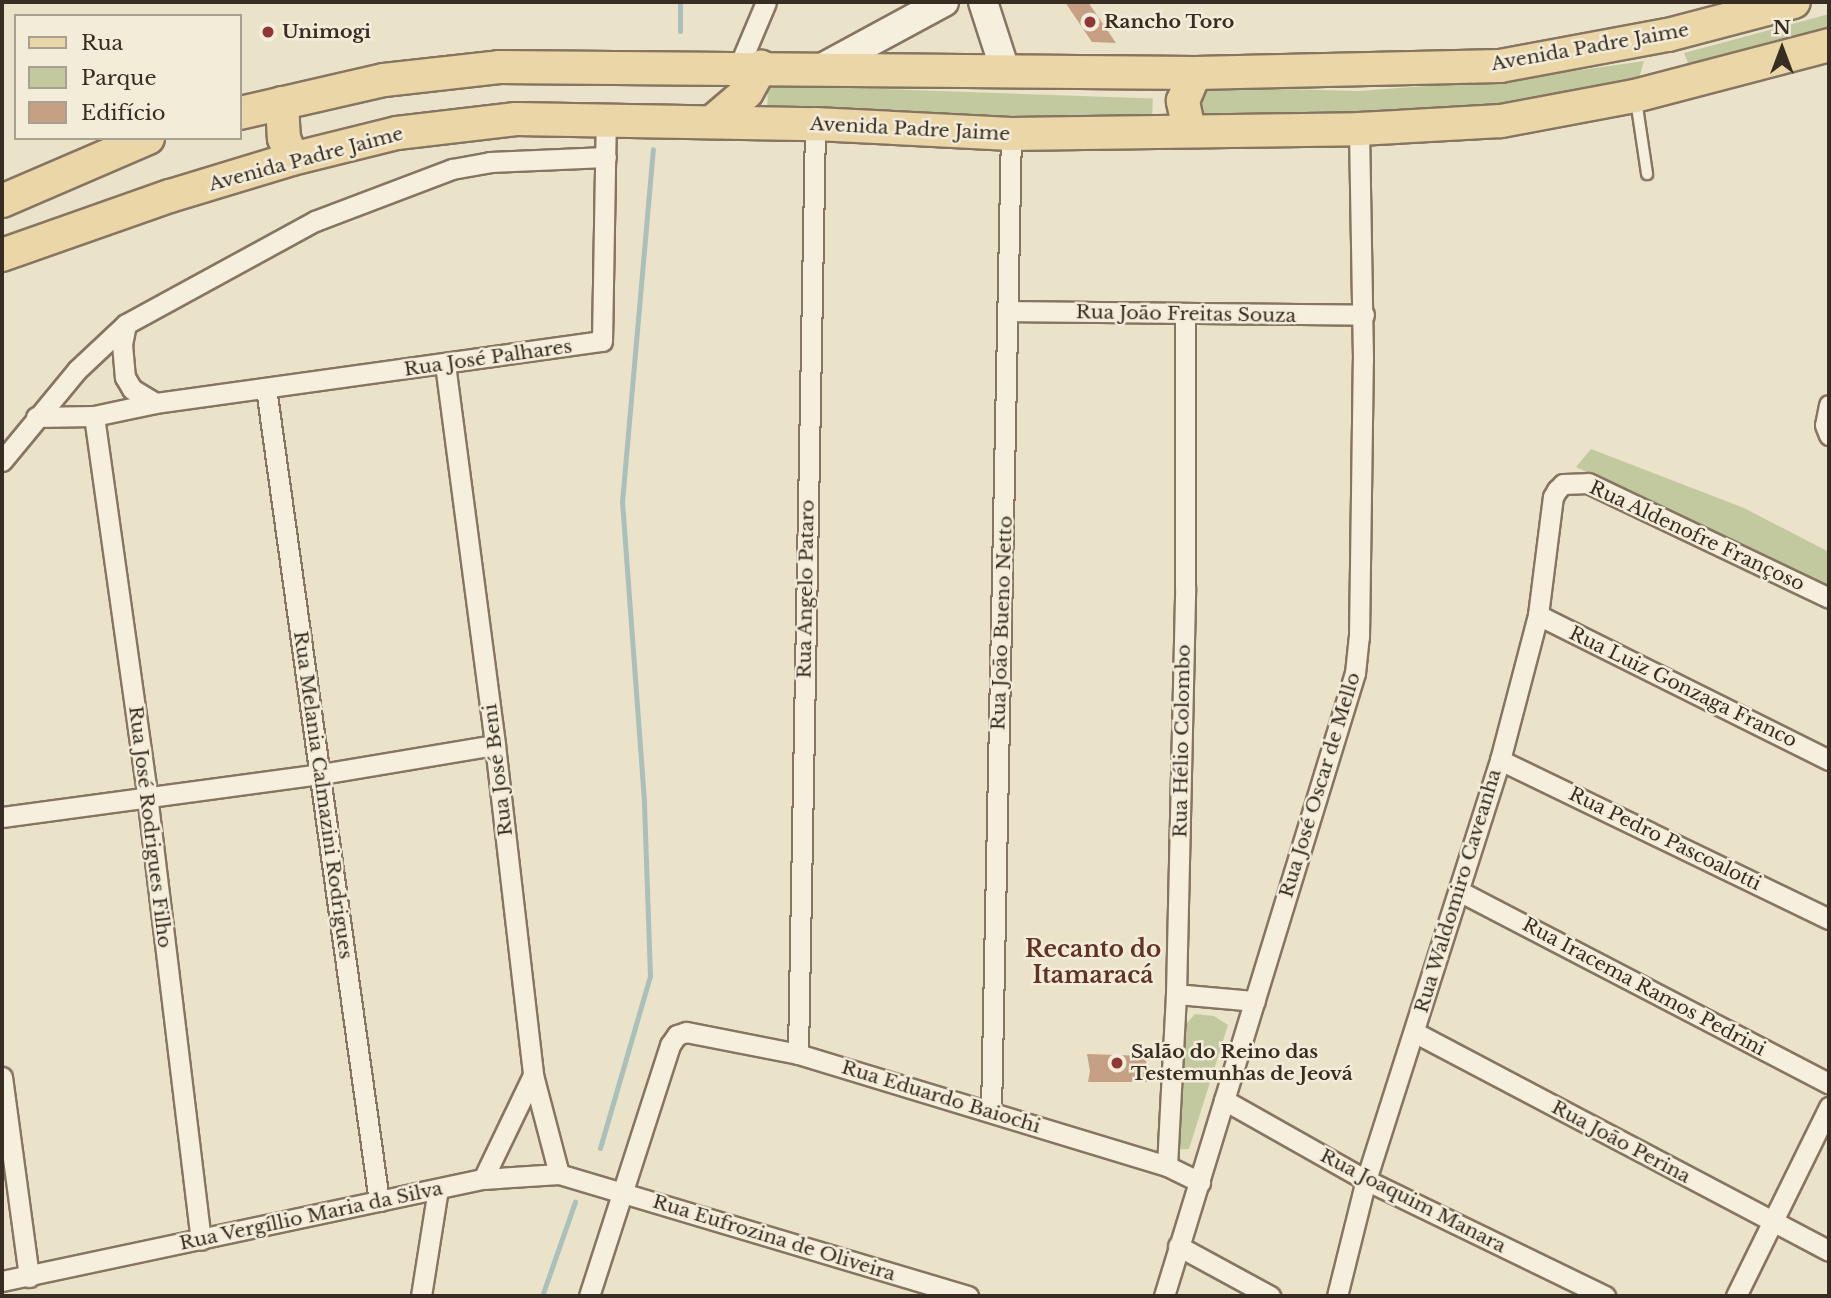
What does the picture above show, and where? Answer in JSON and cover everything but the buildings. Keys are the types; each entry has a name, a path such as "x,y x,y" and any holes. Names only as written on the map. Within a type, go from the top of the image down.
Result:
{"main road":[{"name":"Avenida Padre Jaime","path":"242,113 384,80 499,67 750,67 1195,73 1500,66 1668,35 1794,2"},
{"path":"1668,35 1680,58 1679,84"},
{"name":"Avenida Padre Jaime","path":"2,255 170,196 292,159 397,133 516,119 815,124 1011,134 1359,129 1501,121 1635,96 1829,45"},
{"path":"712,122 747,92 750,67"},
{"path":"1189,130 1183,101 1195,73"},
{"path":"282,103 282,126 292,159"},
{"path":"2,201 143,140"}],"street":[{"path":"750,67 766,2"},
{"path":"820,69 944,2"},
{"path":"983,2 1005,70"},
{"name":"Rua José Palhares","path":"36,417 94,416 155,404 602,341 606,120"},
{"name":"Rua Angelo Pataro","path":"797,1054 815,124"},
{"name":"Rua José Oscar de Mello","path":"1164,1296 1355,673 1359,624 1364,316 1359,129"},
{"name":"Rua João Bueno Netto","path":"991,1111 1011,134"},
{"path":"2,461 77,370 125,324 315,221 452,169 490,162 606,156"},
{"name":"Rua João Freitas Souza","path":"1009,311 1364,316"},
{"name":"Rua Hélio Colombo","path":"1167,1166 1177,994 1185,587 1185,315"},
{"path":"125,324 122,344 125,377 132,389 155,404"},
{"name":"Rua José Beni","path":"445,365 495,745 533,1075 559,1174"},
{"name":"Rua Melania Calmazini Rodrigues","path":"266,388 379,1201"},
{"path":"1827,430 1829,405"},
{"name":"Rua José Rodrigues Filho","path":"94,416 147,795 201,1240"},
{"name":"Rua Aldenofre Françoso","path":"1563,484 1588,482 1829,598"},
{"name":"Rua Waldomiro Caveanha","path":"1337,1296 1366,1180 1500,760 1538,615 1553,497 1563,484"},
{"name":"Rua Luiz Gonzaga Franco","path":"1538,615 1829,760"},
{"path":"2,817 147,795 321,774 495,745"},
{"name":"Rua Pedro Pascoalotti","path":"1500,760 1829,919"},
{"name":"Rua Iracema Ramos Pedrini","path":"1460,891 1829,1084"},
{"path":"1177,994 1255,1001"},
{"name":"Rua Eduardo Baiochi","path":"621,1191 670,1045 677,1035 696,1032 797,1054 991,1111 1167,1166 1200,1182"},
{"name":"Rua João Perina","path":"1414,1032 1829,1251"},
{"path":"483,1179 533,1075"},
{"path":"2,1077 29,1277"},
{"name":"Rua Joaquim Manara","path":"1224,1100 1366,1180 1605,1296"},
{"path":"1736,1296 1829,1107"},
{"name":"Rua Vergíllio Maria da Silva","path":"2,1281 483,1179 559,1174 621,1191"},
{"path":"421,1296 438,1189"},
{"path":"589,1296 621,1191"},
{"name":"Rua Eufrozina de Oliveira","path":"621,1191 968,1296"},
{"path":"1178,1246 1270,1296"}],"lane":[{"path":"1635,96 1647,174"}],"green space":[{"path":"1829,14 1829,34 1692,73 1684,53"},
{"path":"1644,61 1638,82 1503,111 1195,122 1195,87 1359,91 1518,79"},
{"path":"768,85 1153,98 1152,123 767,110"},
{"path":"1591,449 1744,508 1829,552 1829,589 1576,467"},
{"path":"1195,1014 1214,1016 1228,1025 1189,1149 1174,1150 1185,1025"}],"waterway":[{"path":"680,2 680,31"},
{"path":"600,1148 650,976 644,801 622,502 653,149"},
{"path":"542,1296 575,1202"}],"place":[{"name":"Rancho Toro","path":"1090,22"},
{"name":"Unimogi","path":"268,32"},
{"name":"Salão do Reino das Testemunhas de Jeová","path":"1117,1063"}],"district":[{"name":"Recanto do Itamaracá","path":"1093,962"}]}
